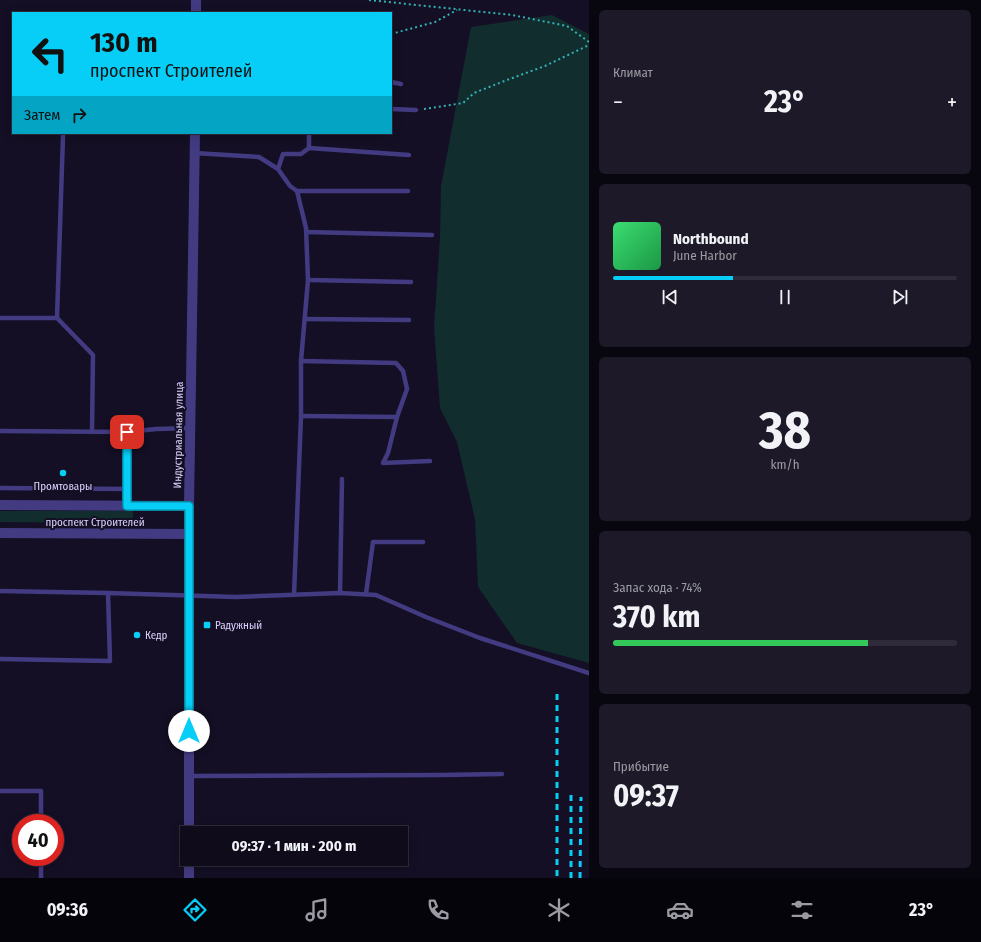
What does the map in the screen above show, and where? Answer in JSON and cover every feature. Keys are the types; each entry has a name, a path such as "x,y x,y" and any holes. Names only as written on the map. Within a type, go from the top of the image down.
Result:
{"street":[{"path":"196,0 196,12"},
{"name":"Индустриальная улица","path":"189,826 189,506 194,134"},
{"name":"проспект Строителей","path":"0,505 189,506"},
{"name":"проспект Строителей","path":"0,533 189,534"},
{"path":"189,866 189,878"}],"lane":[{"path":"392,82 401,84"},
{"path":"392,109 416,110"},
{"path":"309,134 309,148"},
{"path":"57,318 63,136"},
{"path":"278,169 283,154 301,154 309,148 409,155"},
{"path":"194,153 259,157 278,169 290,186 297,191 408,191"},
{"path":"294,595 301,416 301,361 308,280 306,228 297,191"},
{"path":"306,232 432,235"},
{"path":"308,280 411,282"},
{"path":"0,318 57,318 93,355 92,432"},
{"path":"305,319 409,320"},
{"path":"301,361 396,363 403,371 407,389 397,418 388,453 383,463 430,461"},
{"path":"301,416 397,418"},
{"path":"0,431 127,432 191,428"},
{"path":"127,432 127,506"},
{"path":"340,593 342,479"},
{"path":"0,488 127,489"},
{"path":"366,594 373,542 422,542"},
{"path":"0,591 236,597 340,593 376,595 426,617 480,638 589,673"},
{"path":"0,659 110,661 108,593"},
{"path":"189,776 440,776 502,774"},
{"path":"0,791 41,791 41,814"},
{"path":"41,866 41,878"}],"path":[{"path":"369,0 512,15 567,26 589,44 545,66 474,93 463,103 416,110"},
{"path":"392,34 435,22 458,10"}],"green space":[{"path":"552,15 589,34 589,663 517,643 478,587 475,519 457,442 440,408 434,327 440,238 441,186 471,27"},
{"path":"0,511 133,511 133,523 0,522"}],"railway":[{"path":"557,694 557,878"},
{"path":"571,792 571,878"},
{"path":"580,878 581,797"}],"place":[{"name":"Промтовары","path":"63,473"},
{"name":"Радужный","path":"207,625"},
{"name":"Кедр","path":"137,635"}],"route":[{"path":"127,432 127,506 189,506 189,731"}]}
